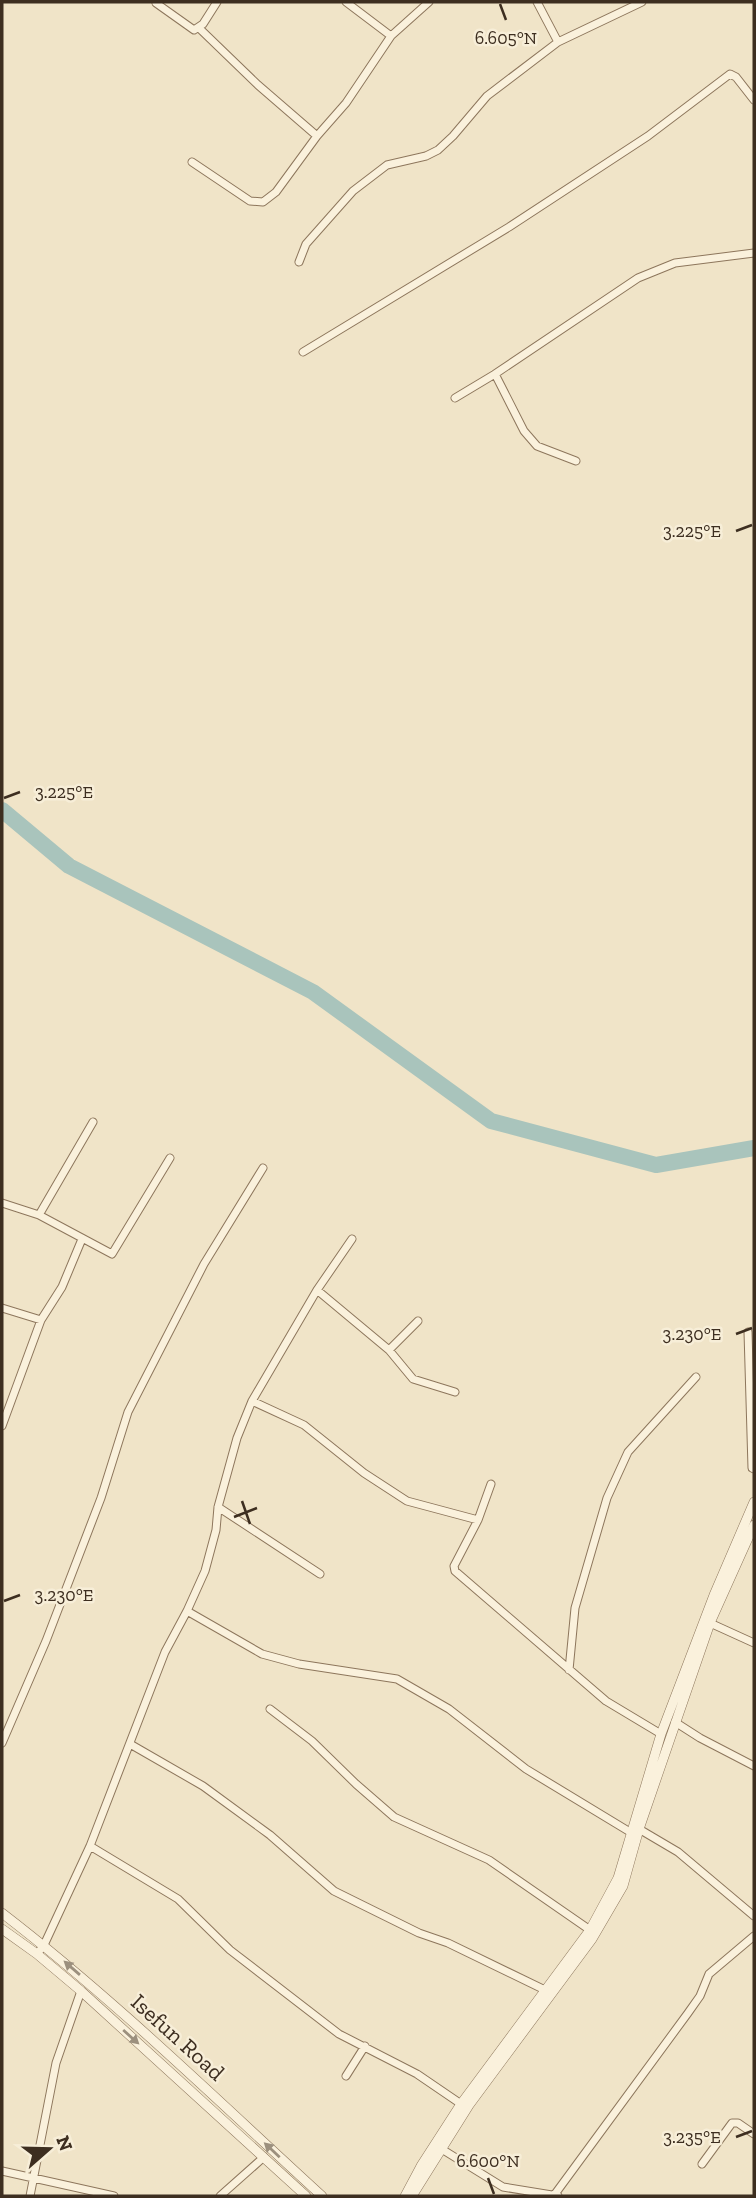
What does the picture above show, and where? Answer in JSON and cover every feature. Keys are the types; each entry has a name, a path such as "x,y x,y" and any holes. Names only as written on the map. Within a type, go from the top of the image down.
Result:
{"street":[{"path":"156,3 194,30 199,28 217,2"},
{"path":"346,2 391,36"},
{"path":"192,162 250,201 263,202 276,192 317,136 346,103 391,36 429,2"},
{"path":"537,2 558,42"},
{"path":"299,262 306,244 353,191 387,164 426,156 438,150 487,96 558,42 642,2"},
{"path":"199,28 258,85 317,136"},
{"path":"303,352 519,221 648,136 730,74 736,76 754,100"},
{"path":"455,398 638,278 675,263 754,253"},
{"path":"495,374 524,431 537,446 576,461"},
{"path":"39,1214 93,1122"},
{"path":"2,1203 39,1214 111,1254 170,1158"},
{"path":"2,1742 46,1642 101,1498 128,1412 186,1297 264,1168"},
{"path":"2,1426 41,1320 62,1287 82,1239"},
{"path":"37,1954 44,1945 90,1846 165,1652 205,1571 216,1530 218,1507 237,1438 252,1401 317,1290 352,1239"},
{"path":"317,1290 389,1350 413,1379 455,1392"},
{"path":"2,1308 41,1320"},
{"path":"389,1350 418,1321"},
{"path":"748,1332 754,1469"},
{"path":"569,1670 575,1608 607,1497 628,1452 695,1377"},
{"path":"252,1401 304,1425 364,1473 407,1501 478,1520"},
{"path":"491,1485 478,1520 454,1566 455,1571 606,1701 661,1734"},
{"path":"412,2196 440,2148 485,2082 592,1939 623,1886 661,1734 713,1595 754,1502"},
{"path":"218,1507 320,1574"},
{"path":"405,2196 461,2104 590,1930 618,1878 710,1623 754,1525"},
{"path":"187,1611 262,1654 299,1664 397,1679 449,1709 526,1769 635,1831 678,1852 753,1913"},
{"path":"710,1623 754,1643"},
{"path":"270,1709 313,1741 394,1817 489,1860 590,1930"},
{"path":"675,1722 754,1766"},
{"path":"130,1744 214,1794 270,1835 334,1892 545,1990"},
{"path":"90,1846 178,1899 230,1950 339,2034 417,2074 461,2104"},
{"name":"Isefun Road","path":"2,1913 44,1945 136,2024 322,2196"},
{"name":"Isefun Road","path":"2,1929 37,1954 80,1991 306,2196"},
{"path":"440,2148 503,2188 557,2195 700,1996 709,1974 754,1936"},
{"path":"30,2196 56,2063 80,1991"},
{"path":"346,2076 365,2046"},
{"path":"702,2164 732,2123 738,2123 754,2134"},
{"path":"220,2196 264,2157"},
{"path":"2,2171 114,2196"}],"waterway":[{"path":"2,810 69,866 313,992 491,1121 656,1165 754,1148"}]}
